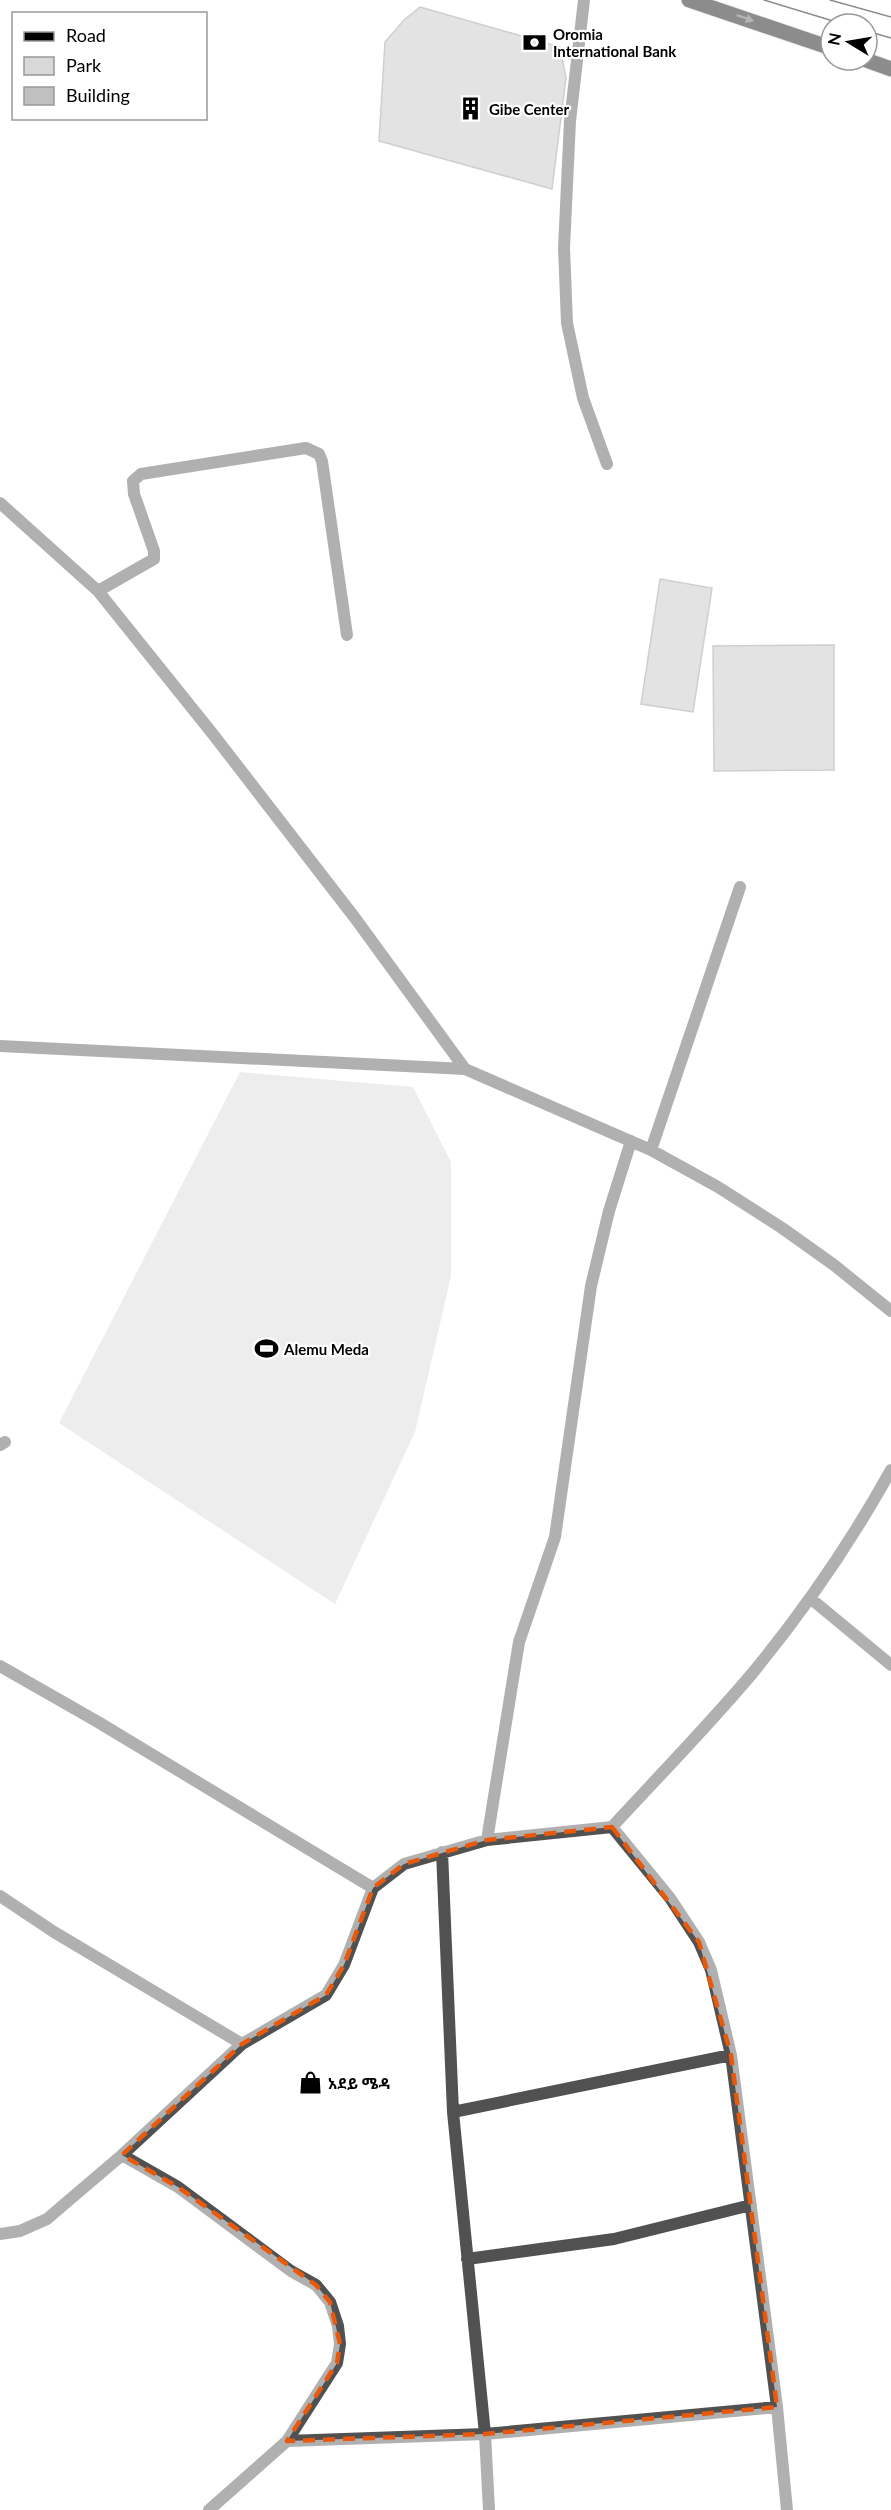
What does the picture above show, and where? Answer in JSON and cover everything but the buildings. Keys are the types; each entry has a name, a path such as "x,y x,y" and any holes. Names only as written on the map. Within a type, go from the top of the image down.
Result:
{"main road":[{"path":"689,0 819,44"}],"street":[{"path":"584,0 570,121 564,248 567,323 583,398 607,464"},
{"path":"98,591 154,559 154,551 134,494 133,481 141,474 306,448 320,454 322,461 347,635"},
{"path":"0,503 98,591 205,724 355,918 465,1069"},
{"path":"651,1150 740,887"},
{"path":"0,1046 465,1069 651,1150 718,1187 834,1265 891,1311"},
{"path":"487,1840 519,1642 555,1537 591,1286 609,1211 631,1141"},
{"path":"0,2234 20,2231 47,2219 122,2155 242,2044 326,1995 344,1965 373,1888 404,1864 487,1840 612,1827 750,1676 810,1598 868,1512 891,1470"},
{"path":"810,1598 891,1665"},
{"path":"0,1666 98,1722 373,1888"},
{"path":"612,1827 670,1898 699,1942 711,1970 731,2055 777,2407 787,2510"},
{"path":"442,1852 453,2112 484,2434 489,2510"},
{"path":"0,1896 54,1932 242,2044"},
{"path":"453,2112 731,2055"},
{"path":"122,2155 178,2187 291,2271 316,2285 330,2302 339,2335 337,2363 287,2441 209,2510"},
{"path":"467,2259 614,2239 751,2205"},
{"path":"287,2441 484,2434 777,2407"}],"highlighted area":[{"path":"612,1827 699,1942 731,2055 777,2407 485,2434 287,2441 337,2363 340,2344 330,2302 316,2285 178,2187 122,2155 242,2044 326,1995 344,1965 373,1888 404,1864 487,1840"}],"green space":[{"name":"Alemu Meda","path":"240,1072 413,1087 451,1162 451,1276 415,1432 335,1604 59,1423"}],"tram line":[{"path":"764,0 819,17"},
{"path":"830,0 891,17"},
{"path":"879,34 891,38"}],"place":[{"name":"Oromia International Bank","path":"535,43"},
{"name":"Gibe Center","path":"471,109"},
{"name":"Alemu Meda","path":"266,1349"},
{"name":"አደይ ሜዳ","path":"310,2083"}]}
